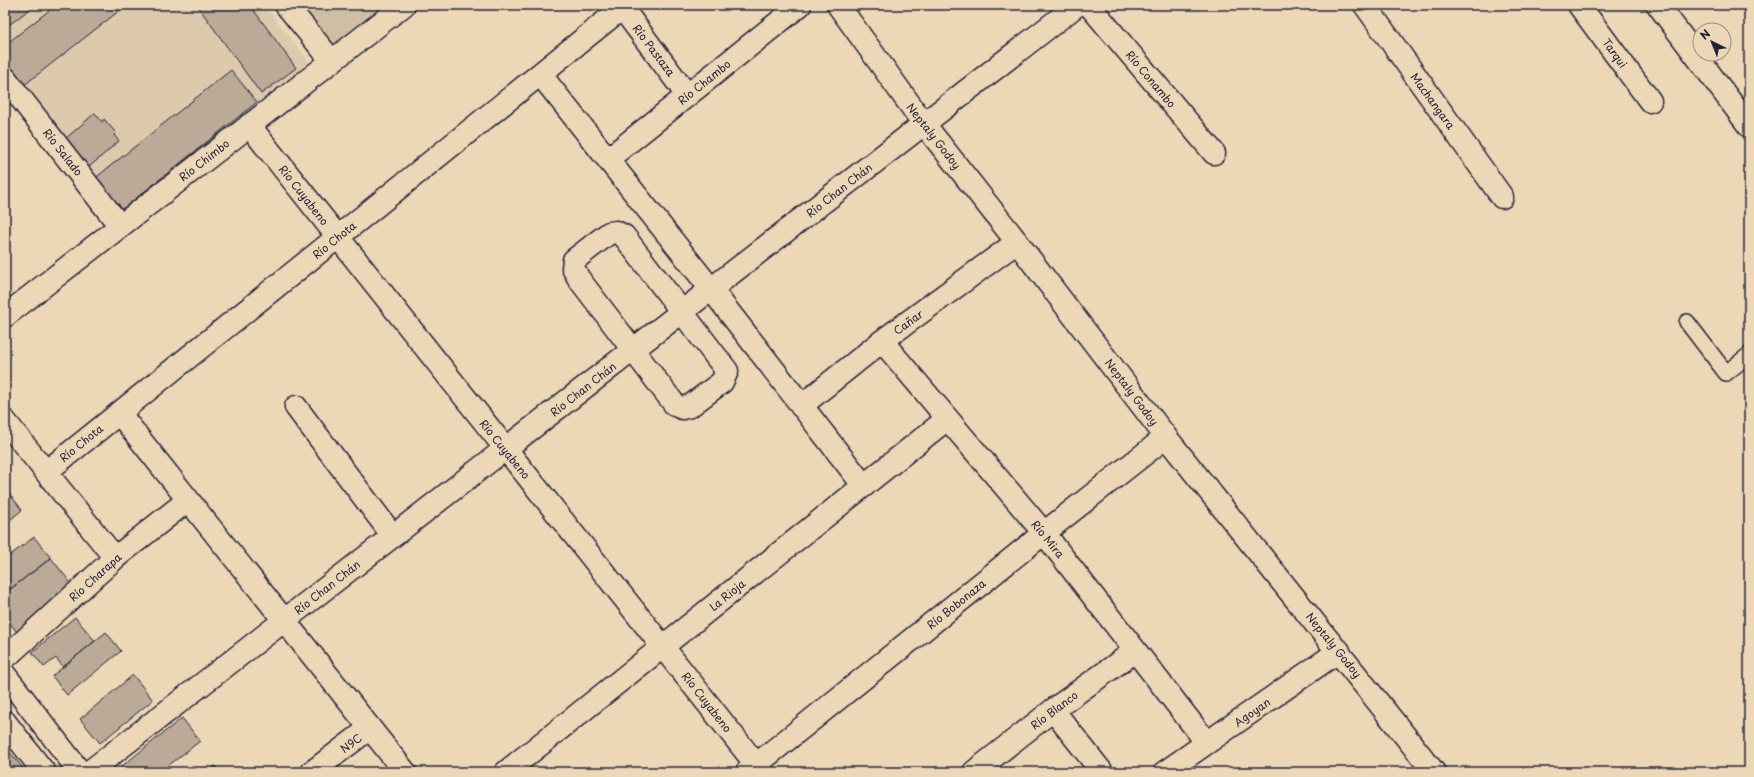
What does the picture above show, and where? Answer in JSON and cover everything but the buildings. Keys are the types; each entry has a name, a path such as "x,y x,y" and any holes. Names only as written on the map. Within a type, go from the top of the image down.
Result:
{"street":[{"path":"286,5 332,61"},
{"name":"Río Chimbo","path":"6,314 404,5"},
{"name":"Río Chambo","path":"608,159 800,5"},
{"name":"Neptaly Godoy","path":"838,5 924,124 1017,242 1166,437 1339,651 1434,772"},
{"name":"Río Chan Chán","path":"89,772 1077,5"},
{"name":"Río Conambo","path":"1089,5 1214,153"},
{"name":"Machangara","path":"1364,5 1502,197"},
{"name":"Tarqui","path":"1579,5 1650,101"},
{"path":"1658,5 1749,126"},
{"name":"Río Pastaza","path":"621,6 688,95"},
{"name":"Río Chota","path":"46,472 540,74 621,6"},
{"path":"540,74 711,289 864,486"},
{"name":"Río Salado","path":"5,78 120,226"},
{"name":"Río Cuyabeno","path":"249,126 663,646 755,770"},
{"path":"616,232 624,236 726,371 722,382 690,406 682,408 675,406 632,350 579,279 573,268 574,260 609,233 616,232"},
{"name":"Cañar","path":"802,406 882,341 1017,242"},
{"name":"Río Mira","path":"882,341 1044,533 1207,743"},
{"path":"296,407 393,536"},
{"path":"119,412 405,772"},
{"name":"La Rioja","path":"506,772 947,419"},
{"path":"5,421 115,558"},
{"name":"Río Bobonaza","path":"755,770 1044,533 1166,437"},
{"name":"Río Charapa","path":"5,658 115,558 188,500"},
{"name":"Río Blanco","path":"974,772 1053,710 1135,650"},
{"name":"Agoyan","path":"1165,772 1339,651"},
{"path":"5,675 80,772"},
{"path":"1053,710 1102,772"},
{"path":"5,722 44,772"},
{"name":"N9C","path":"312,772 370,728"}],"lane":[{"path":"1687,322 1726,373 1749,355"}],"shaded area":[{"path":"5,5 264,5 314,68 120,219 5,68"},
{"path":"300,5 395,5 338,50"}]}
